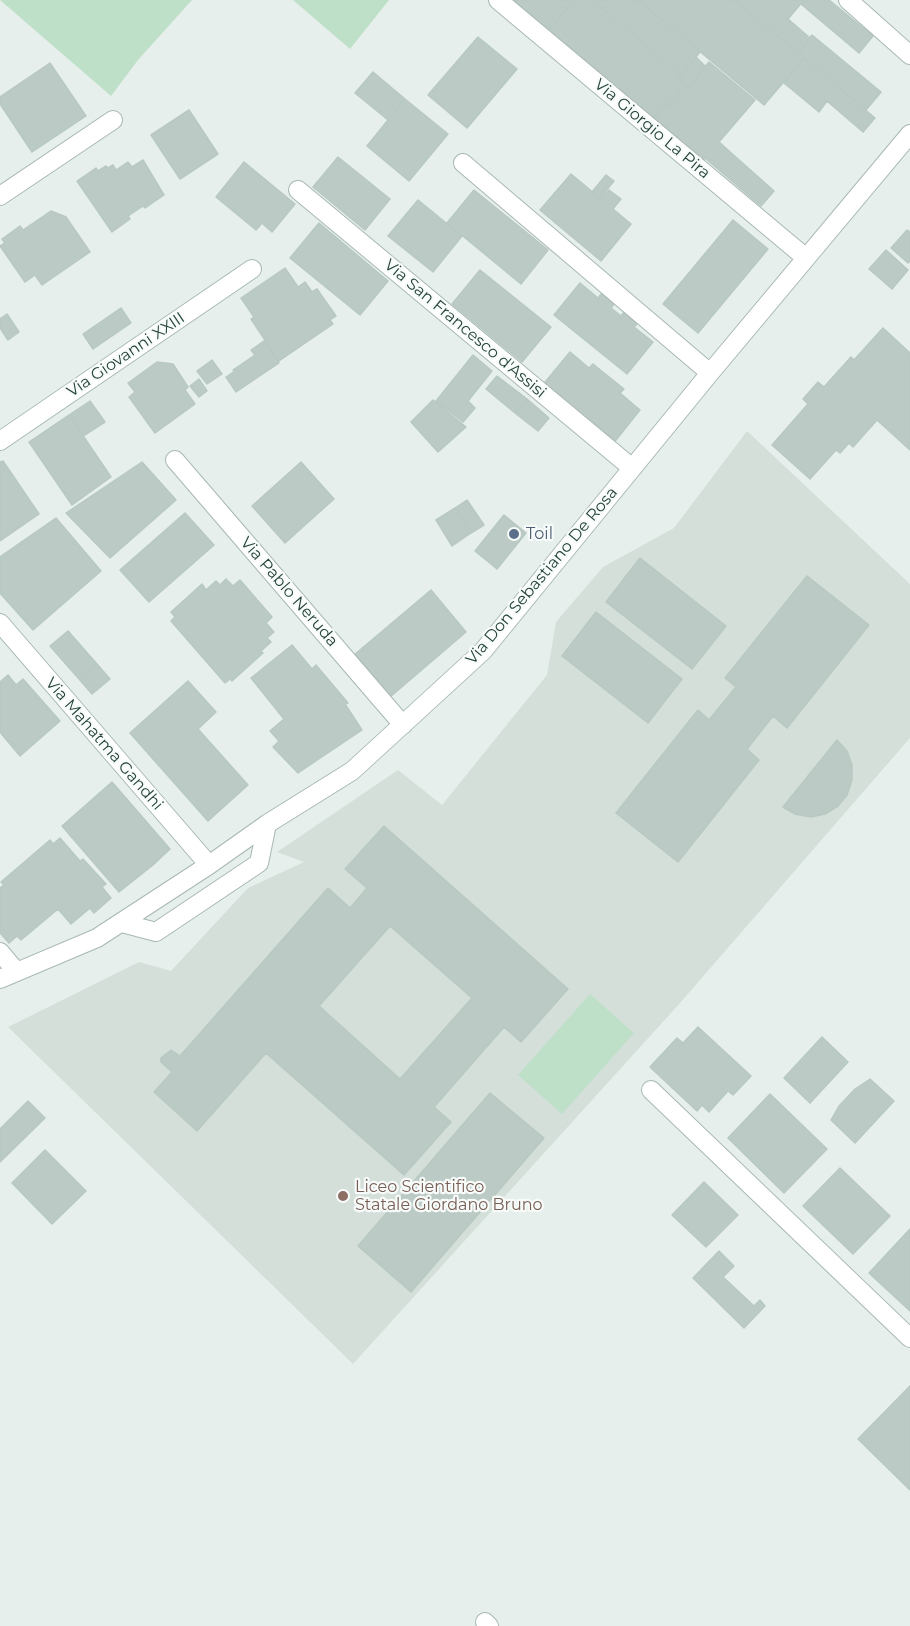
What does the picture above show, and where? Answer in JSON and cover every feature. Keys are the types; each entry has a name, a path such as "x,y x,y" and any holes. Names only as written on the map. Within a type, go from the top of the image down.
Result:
{"street":[{"name":"Via Giorgio La Pira","path":"498,0 806,258"},
{"path":"848,0 910,55"},
{"path":"0,196 113,120"},
{"name":"Via Don Sebastiano De Rosa","path":"8,975 97,939 267,824 352,771 483,651 710,373 910,134"},
{"path":"463,163 710,373"},
{"name":"Via San Francesco d'Assisi","path":"298,190 632,468"},
{"name":"Via Giovanni XXIII","path":"0,441 252,269"},
{"name":"Via Pablo Neruda","path":"175,460 403,725"},
{"name":"Via Mahatma Gandhi","path":"0,623 209,865"},
{"path":"122,923 156,932 259,863 267,824"},
{"path":"0,952 8,975"},
{"path":"651,1090 910,1338"}],"shaded area":[{"path":"747,431 910,584 910,738 680,1003 353,1364 8,1027 139,962 171,971 248,888 304,862 277,852 398,770 442,805 547,675 556,622 603,567 674,528"}],"green space":[{"path":"0,0 192,0 138,60 111,96"},
{"path":"293,0 389,0 350,49"},
{"path":"590,994 634,1033 562,1114 518,1075"}],"building":[{"path":"513,0 574,0 549,30"},
{"path":"574,0 592,0 681,75 677,79 685,85 652,120 547,32"},
{"path":"592,0 638,0 700,52 681,75"},
{"path":"638,0 734,0 804,58 764,105"},
{"path":"734,0 804,0 788,19 810,38 798,53"},
{"path":"804,0 829,0 873,36 859,53 801,4"},
{"path":"812,35 881,92 866,110 798,53"},
{"path":"478,37 517,69 467,128 428,95"},
{"path":"696,57 705,66 688,88 677,79"},
{"path":"804,58 875,118 863,132 827,101 819,112 784,83"},
{"path":"709,62 755,100 719,142 774,191 761,206 705,158 702,162 652,120 685,85 688,88"},
{"path":"50,63 86,116 32,152 0,104 0,97"},
{"path":"373,72 405,99 388,120 355,93"},
{"path":"405,99 448,134 409,181 367,146"},
{"path":"189,110 218,154 180,179 151,135"},
{"path":"338,157 390,199 365,230 313,187"},
{"path":"143,160 164,195 128,216 130,219 112,232 77,181 96,168 98,171 113,165 116,170 128,162 132,167"},
{"path":"244,162 295,204 272,232 262,223 256,230 216,197"},
{"path":"571,174 601,199 609,190 621,199 613,209 631,224 601,261 540,210"},
{"path":"606,175 614,181 600,198 592,192"},
{"path":"474,190 548,250 521,284 447,223"},
{"path":"418,200 462,236 433,272 388,236"},
{"path":"51,211 66,217 90,252 42,285 35,275 25,282 0,246 5,243 2,239 20,226 23,230"},
{"path":"733,220 768,249 698,333 663,304"},
{"path":"319,223 388,281 360,315 290,258"},
{"path":"907,230 910,232 910,261 908,263 891,248"},
{"path":"886,250 908,270 892,289 869,269"},
{"path":"285,268 298,287 305,282 312,292 317,289 336,316 330,320 333,324 279,361 251,319 254,317 241,298"},
{"path":"480,270 551,327 522,362 452,304"},
{"path":"580,283 598,298 602,293 615,303 611,308 621,316 625,311 639,322 634,327 653,342 627,374 554,315"},
{"path":"121,308 131,323 93,349 83,334"},
{"path":"7,314 19,332 8,340 0,328 0,319"},
{"path":"883,328 910,353 910,450 877,420 853,447 849,443 840,453 836,450 810,479 772,445 808,404 803,399 818,382 824,387 851,357 854,360"},
{"path":"264,341 279,363 236,392 226,377 255,355 251,350"},
{"path":"570,352 589,368 593,364 624,389 620,393 640,410 612,445 541,387"},
{"path":"473,355 492,371 468,401 475,408 463,422 436,401"},
{"path":"212,360 222,374 207,384 197,371"},
{"path":"157,362 173,364 188,387 185,390 195,404 155,433 129,397 135,392 128,383"},
{"path":"497,376 527,399 515,413 486,389"},
{"path":"199,379 207,391 199,397 190,386"},
{"path":"527,399 549,418 538,431 515,413"},
{"path":"433,400 466,427 438,452 411,422"},
{"path":"90,401 105,422 83,436 69,415"},
{"path":"69,415 111,477 72,505 29,442"},
{"path":"3,461 39,514 0,541 0,462"},
{"path":"142,462 176,500 110,558 66,513"},
{"path":"301,462 334,499 285,543 252,506"},
{"path":"467,500 484,525 471,533 455,508"},
{"path":"455,508 471,533 452,546 436,520"},
{"path":"185,513 214,545 149,602 120,570"},
{"path":"504,515 526,533 497,569 475,551"},
{"path":"56,518 101,571 33,630 0,593 0,557"},
{"path":"640,558 726,626 692,669 606,602"},
{"path":"807,576 869,625 787,728 773,716 747,749 759,760 678,862 616,813 698,710 709,720 736,687 725,678"},
{"path":"226,579 233,586 240,580 272,617 266,623 274,632 267,638 271,642 261,651 263,653 232,681 230,679 225,683 171,621 175,617 171,612 202,584 206,590 216,581 220,585"},
{"path":"431,590 466,632 390,697 354,655"},
{"path":"596,612 682,679 648,723 562,656"},
{"path":"68,631 97,664 79,679 50,646"},
{"path":"292,645 312,669 316,665 348,703 345,704 362,730 298,773 273,747 279,741 270,731 284,719 251,678"},
{"path":"97,664 110,679 92,694 79,679"},
{"path":"8,675 16,685 23,679 60,721 20,756 0,732 0,682"},
{"path":"188,681 216,712 198,729 248,785 208,821 130,733"},
{"path":"837,740 847,751 852,765 852,780 847,795 838,806 825,814 811,817 795,814 783,807"},
{"path":"112,782 170,849 119,892 62,826"},
{"path":"384,826 568,989 521,1042 504,1027 434,1107 451,1122 404,1175 266,1053 197,1131 154,1092 172,1072 161,1062 161,1058 171,1050 180,1056 328,888 350,908 367,888 345,869","holes":["390,926 472,998 400,1079 319,1006"]},
{"path":"60,838 80,861 83,859 106,884 102,887 111,898 94,913 90,908 71,924 58,909 21,940 17,936 9,943 0,933 0,888 4,885 1,882 50,840 53,844"},
{"path":"698,1027 751,1076 733,1095 728,1091 709,1112 702,1105 697,1111 650,1067 677,1038 683,1043"},
{"path":"822,1037 848,1062 810,1103 784,1078"},
{"path":"870,1079 894,1101 855,1143 831,1120 839,1106 855,1089"},
{"path":"490,1093 544,1138 411,1292 358,1246"},
{"path":"770,1094 827,1149 784,1193 728,1138"},
{"path":"28,1101 45,1118 0,1162 0,1129"},
{"path":"45,1150 86,1191 52,1224 12,1183"},
{"path":"840,1168 890,1216 853,1254 803,1206"},
{"path":"704,1182 738,1215 706,1247 672,1215"},
{"path":"910,1229 910,1311 869,1273"},
{"path":"719,1251 734,1266 723,1277 754,1306 760,1300 765,1306 744,1328 693,1278"},
{"path":"910,1386 910,1490 858,1439"}],"place":[{"name":"Toil","path":"514,534"},
{"name":"Liceo Scientifico Statale Giordano Bruno","path":"343,1196"}]}
